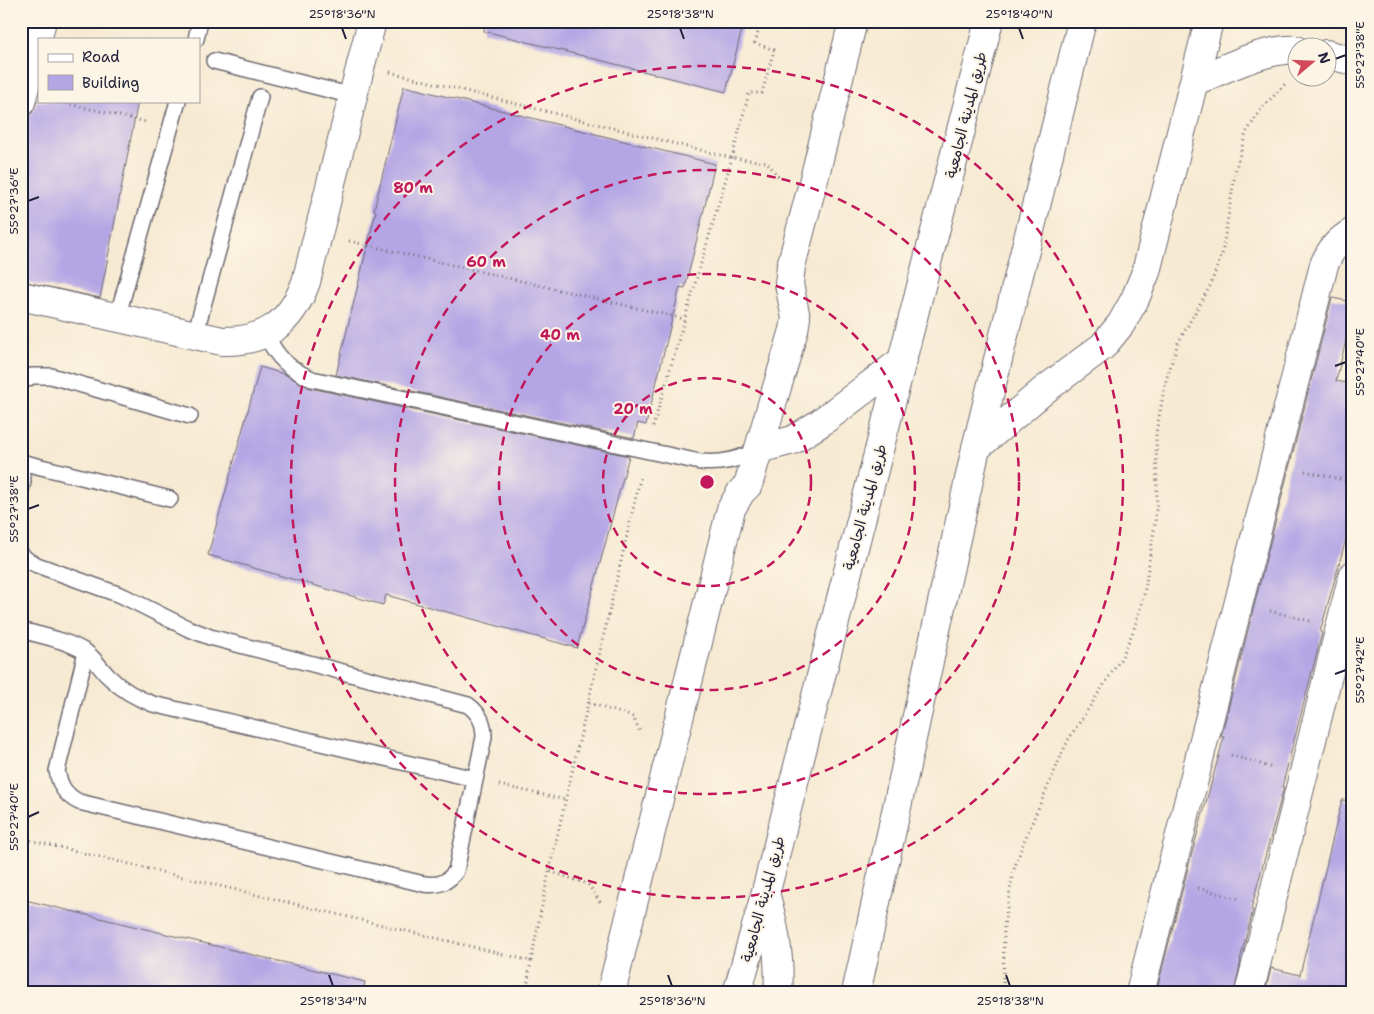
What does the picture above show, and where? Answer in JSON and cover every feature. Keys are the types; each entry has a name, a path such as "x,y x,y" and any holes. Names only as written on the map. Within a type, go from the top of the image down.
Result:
{"street":[{"path":"21,296 222,341 237,342 252,339 266,334 280,325 291,313 300,298 306,282 372,21"},
{"path":"611,993 731,509 741,492 748,485 794,330 796,318 790,275 853,21"},
{"path":"856,993 976,448 1082,21"},
{"path":"976,448 1043,391 1103,346 1121,324 1136,299 1146,272 1209,21"},
{"name":"طريق المدينة الجامعية","path":"737,993 765,895 988,22"},
{"path":"21,102 34,30"},
{"path":"1195,80 1267,53 1286,51"},
{"path":"1336,57 1353,61"},
{"path":"1140,993 1324,265 1328,253 1338,241 1353,232"},
{"path":"759,450 793,440 820,423 903,360"},
{"path":"1248,993 1353,574"},
{"path":"765,895 774,926 777,949 778,993"}],"lane":[{"path":"196,38 200,21"},
{"path":"214,61 353,96"},
{"path":"195,335 260,97"},
{"path":"117,318 178,102"},
{"path":"266,334 279,357 288,367 312,379 700,462 731,461 746,457 759,450"},
{"path":"21,382 32,376 51,376 190,416"},
{"path":"21,462 170,499"},
{"path":"21,470 23,481 21,490"},
{"path":"21,554 27,560 37,565 123,596 187,628 210,637 468,705 476,711 484,727 484,737 456,870 450,879 442,884 433,885 79,802 70,797 63,790 57,771 86,652"},
{"path":"21,630 70,644 86,652 123,689 138,699 153,704 475,779"}],"path":[{"path":"361,65 732,158 767,162 783,182 796,175 815,175"},
{"path":"1004,993 1004,927 1013,872 1024,841 1068,740 1122,657 1134,629 1144,595 1155,524 1157,496 1156,433 1166,380 1178,343 1210,286 1222,254 1236,168 1246,133 1262,108 1286,83"},
{"path":"60,102 171,127"},
{"path":"318,234 684,319"},
{"path":"1274,463 1353,482"},
{"path":"1238,604 1340,628"},
{"path":"589,703 633,717 641,735 662,722 677,726"},
{"path":"1202,747 1303,776"},
{"path":"475,779 566,800"},
{"path":"21,838 532,961"},
{"path":"526,993 549,871"},
{"path":"1168,881 1270,906"}],"building":[{"path":"485,21 744,21 726,92 484,31"},
{"path":"404,86 715,164 685,288 680,287 646,425 638,423 634,438 336,375"},
{"path":"37,101 138,102 100,298 21,281 21,145 28,115 32,113"},
{"path":"1332,298 1353,302 1353,312 1336,381 1353,384 1353,514 1320,632 1322,633 1282,787 1284,787 1251,909 1253,910 1240,960 1234,993 1156,993 1224,737 1221,737"},
{"path":"260,367 284,374 310,388 629,456 577,648 386,595 383,605 208,555"},
{"path":"1342,800 1353,801 1353,989 1330,984 1328,993 1265,993 1271,968 1300,975"},
{"path":"21,899 365,982 363,993 21,993"}]}
